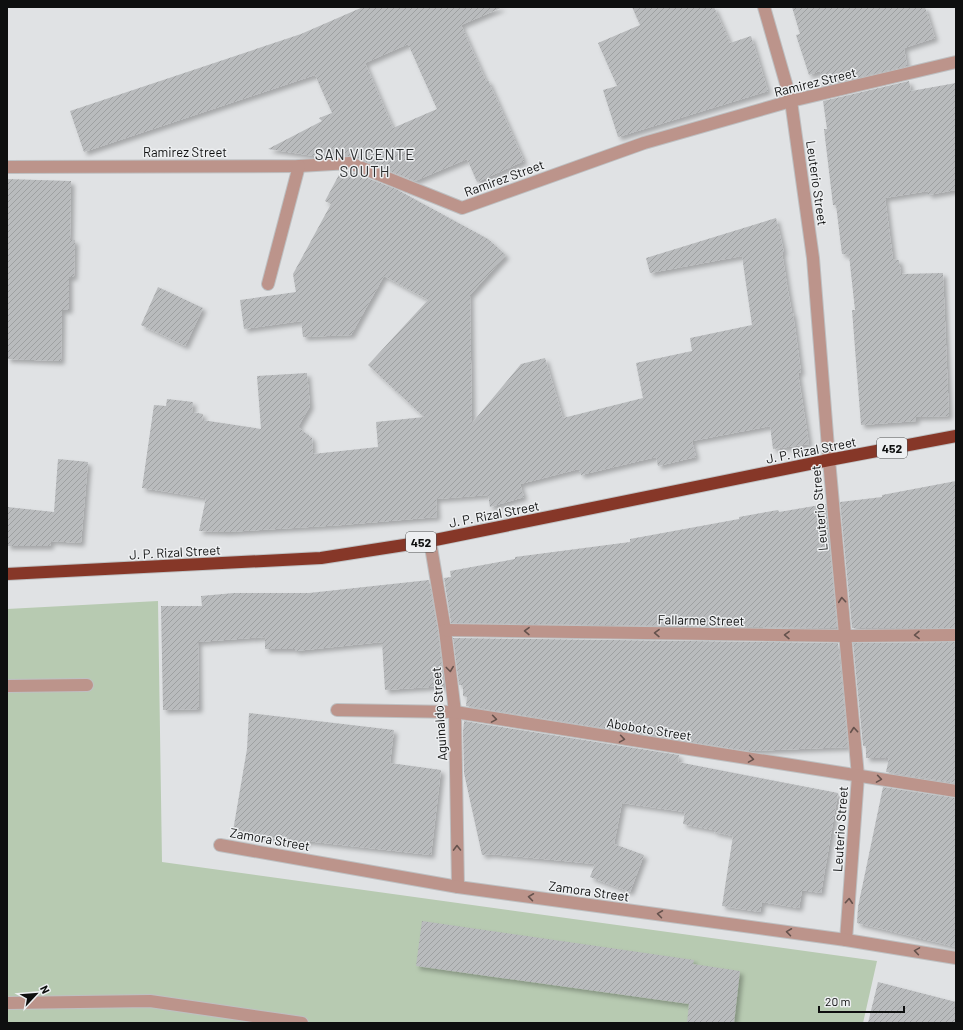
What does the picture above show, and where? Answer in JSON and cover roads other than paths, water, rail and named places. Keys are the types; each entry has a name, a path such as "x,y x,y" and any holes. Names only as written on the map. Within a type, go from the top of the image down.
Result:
{"highway":[{"name":"J. P. Rizal Street","path":"7,574 321,558 430,541 829,460 956,436"}],"street":[{"name":"Leuterio Street","path":"764,7 792,101 814,258 829,460 858,776 846,940"},
{"name":"Ramirez Street","path":"7,167 299,166 350,163 462,208 644,143 792,101 956,62"},
{"path":"268,284 299,166"},
{"name":"Aguinaldo Street","path":"430,541 445,630 455,712 458,887"},
{"name":"Fallarme Street","path":"445,630 845,636 956,635"},
{"path":"7,686 87,684"},
{"name":"Aboboto Street","path":"337,710 455,712 956,791"},
{"name":"Zamora Street","path":"220,845 458,887 846,940 956,958"},
{"path":"7,1003 150,1001 302,1023"}],"district":[{"name":"SAN VICENTE SOUTH","path":"365,162"}]}
